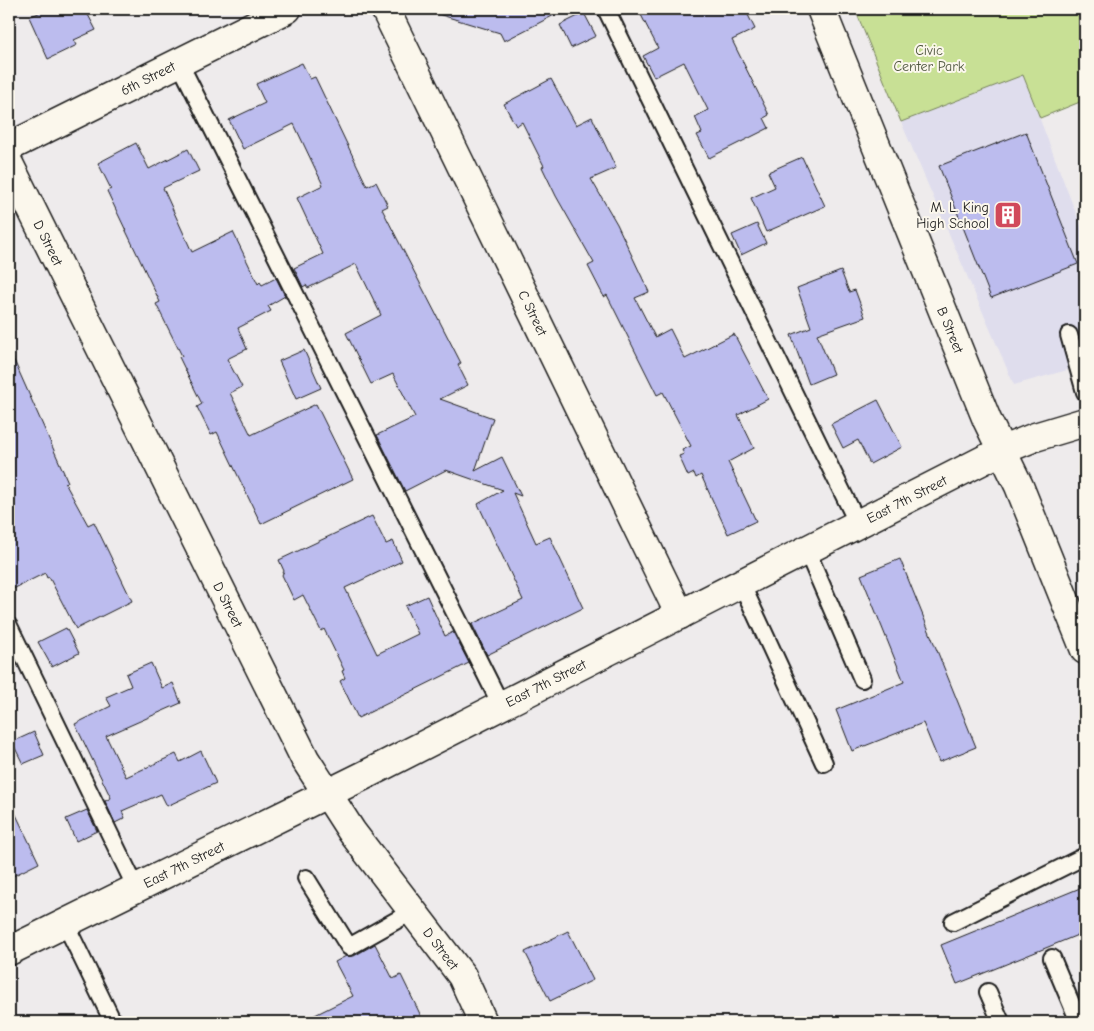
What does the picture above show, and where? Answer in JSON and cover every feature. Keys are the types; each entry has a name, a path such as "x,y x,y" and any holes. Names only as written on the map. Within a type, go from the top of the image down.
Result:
{"street":[{"name":"6th Street","path":"9,147 180,64 287,9"},
{"name":"C Street","path":"384,9 680,615"},
{"name":"B Street","path":"821,9 987,420 1003,450 1085,650"},
{"name":"D Street","path":"9,164 305,759 352,832 462,976 484,1022"},
{"name":"East 7th Street","path":"9,951 742,585 1003,450 1035,436 1085,422"}],"lane":[{"path":"606,9 858,524"},
{"path":"180,64 501,705"},
{"path":"1070,335 1085,392"},
{"path":"807,551 862,679"},
{"path":"742,585 824,763"},
{"path":"9,626 136,888"},
{"path":"953,922 1085,856"},
{"path":"306,878 349,947 413,911"},
{"path":"65,923 113,1022"},
{"path":"1052,958 1079,1022"},
{"path":"988,992 1001,1022"}],"shaded area":[{"path":"1023,75 1085,237 1085,365 1014,385 901,122"}],"green space":[{"name":"Civic Center Park","path":"855,9 1085,9 1085,100 1040,118 1023,75 901,122"}],"building":[{"path":"48,9 85,9 96,30 74,40 77,45 48,59 29,17"},
{"path":"439,9 566,9 504,41 500,33 438,14"},
{"path":"638,9 745,9 755,29 732,40 769,115 764,118 769,128 709,158 697,135 702,133 695,117 708,110 684,62 654,77 643,56 658,48"},
{"path":"584,13 596,36 571,48 560,25"},
{"path":"302,63 310,79 315,77 367,186 376,182 388,206 382,209 461,363 458,365 468,385 440,399 493,418 475,471 502,457 521,496 513,493 536,543 550,537 583,608 487,655 472,624 523,600 478,504 503,490 446,470 405,491 377,435 415,417 393,374 371,384 346,333 381,315 356,264 308,288 306,285 303,287 294,268 323,254 297,198 323,185 294,124 243,149 229,120 265,103 256,84"},
{"path":"551,79 576,125 592,117 616,168 591,179 617,224 649,292 635,298 655,337 670,329 685,359 734,334 768,399 738,415 754,448 728,462 756,521 728,534 701,475 696,478 694,473 688,476 679,456 684,454 682,450 691,446 663,392 657,395 607,295 604,297 588,266 594,263 556,196 542,167 544,166 522,122 516,126 504,104"},
{"name":"M. L. King High School","path":"1026,132 1078,264 991,298 939,166"},
{"path":"136,143 149,169 188,149 199,171 163,188 192,252 233,232 258,284 260,282 262,285 276,278 285,296 268,306 271,311 238,328 247,349 227,359 242,387 230,393 251,435 316,404 353,479 261,524 217,432 211,435 197,407 202,404 179,357 182,356 156,304 160,302 107,191 111,189 98,163"},
{"path":"802,157 825,206 766,232 751,198 775,187 768,172"},
{"path":"757,224 766,243 741,255 732,235"},
{"path":"841,271 849,292 855,290 865,317 817,334 833,374 809,384 791,335 811,327 797,288"},
{"path":"9,349 68,482 65,483 88,525 94,522 132,601 76,629 49,577 47,578 45,573 9,591"},
{"path":"304,350 321,388 296,399 279,361"},
{"path":"878,400 902,447 870,464 858,440 843,448 831,424"},
{"path":"372,516 386,544 393,541 402,561 345,588 377,654 418,634 405,606 427,596 445,636 453,632 469,663 358,718 340,681 345,678 342,671 344,670 324,629 321,631 303,595 294,600 282,575 284,571 279,560"},
{"path":"900,559 976,747 939,762 923,723 852,751 836,710 904,682 861,575"},
{"path":"66,628 79,653 52,667 38,642"},
{"path":"151,663 162,688 173,683 181,703 106,736 126,777 176,754 180,762 201,751 216,783 167,806 161,794 122,811 125,818 115,823 105,801 111,798 75,724 111,706 106,697 131,686 126,674"},
{"path":"34,732 44,755 23,764 12,742"},
{"path":"9,800 39,863 9,878"},
{"path":"87,810 97,831 76,841 66,819"},
{"path":"1085,886 1085,932 957,984 941,945"},
{"path":"568,931 593,980 550,1001 525,952"},
{"path":"375,944 393,979 401,975 421,1016 408,1022 301,1022 353,996 335,962 346,956 354,956"}],"place":[{"name":"M. L. King High School","path":"1008,215"}]}
